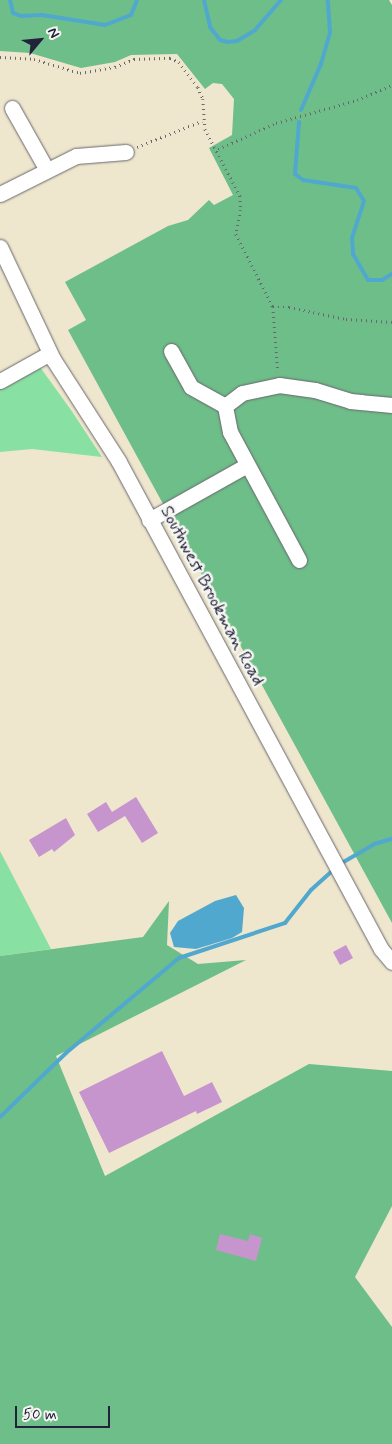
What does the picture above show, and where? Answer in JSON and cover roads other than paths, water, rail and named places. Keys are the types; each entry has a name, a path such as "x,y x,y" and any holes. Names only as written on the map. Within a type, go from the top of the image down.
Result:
{"street":[{"path":"12,108 47,170"},
{"path":"0,194 76,156 126,152"},
{"name":"Southwest Brookman Road","path":"0,248 50,353 119,462 381,948 392,962"},
{"path":"171,351 191,387 225,406 230,432 299,560"},
{"path":"0,381 50,353"},
{"path":"225,406 242,393 279,385 315,390 350,402 392,405"},
{"path":"150,520 247,465"}],"water":[{"path":"236,895 244,908 242,932 232,938 196,949 174,947 170,933 178,921 215,901"}],"waterway":[{"path":"10,0 13,13 21,16 42,15 105,25 131,15 137,0"},
{"path":"204,0 210,27 220,40 228,42 237,41 255,30 281,0"},
{"path":"301,110 321,64 330,32 328,0"},
{"path":"299,122 295,174 303,180 356,188 364,201 352,238 353,254 368,280 382,280 392,274"},
{"path":"340,864 374,844 392,839"},
{"path":"0,1117 66,1053 179,958 285,923 311,890 334,869"}]}
